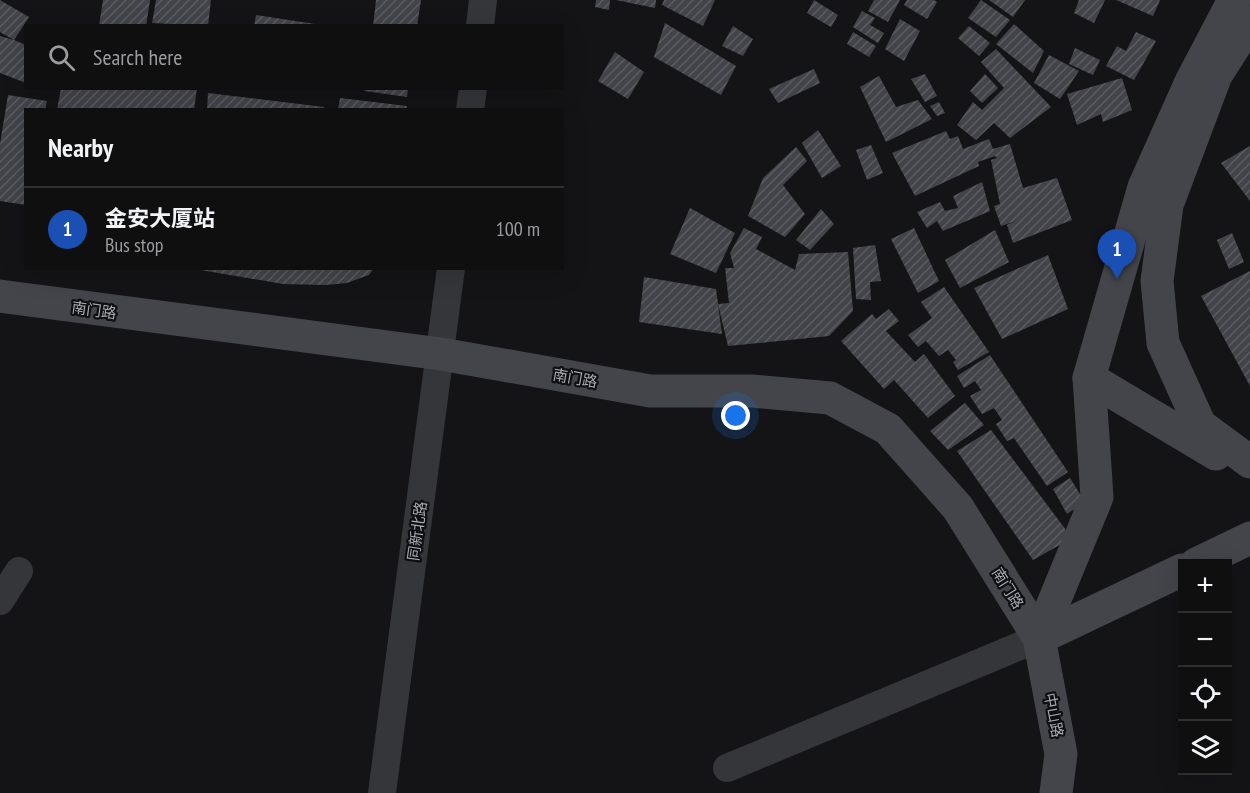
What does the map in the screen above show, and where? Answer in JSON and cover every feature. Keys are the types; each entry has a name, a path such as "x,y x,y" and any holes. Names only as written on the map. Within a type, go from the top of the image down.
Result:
{"main road":[{"path":"1039,638 1097,497 1089,378 1144,187 1191,82 1234,0"},
{"path":"1250,22 1216,75 1167,205 1157,281 1163,343 1200,425 1250,462"},
{"name":"南门路","path":"0,296 441,354 650,391 752,391 830,398 888,429 958,508 1039,638"},
{"path":"1089,378 1250,474"},
{"path":"1206,559 1250,538"},
{"path":"1039,638 1178,572"},
{"name":"中山路","path":"1039,638 1061,754 1056,793"}],"street":[{"path":"480,24 483,0"},
{"path":"470,108 472,90"},
{"name":"同新北路","path":"382,793 451,270"},
{"path":"0,601 19,571"},
{"path":"727,768 1039,638"}],"building":[{"path":"0,0 29,17 14,40 0,32"},
{"path":"103,0 150,0 146,24 99,24"},
{"path":"156,0 211,0 208,24 152,23"},
{"path":"376,0 421,0 417,24 373,24"},
{"path":"596,0 610,0 609,10 595,7"},
{"path":"616,0 656,0 655,8"},
{"path":"664,0 715,0 703,26 662,5"},
{"path":"814,0 838,15 831,27 807,13"},
{"path":"874,0 900,0 888,22 868,11"},
{"path":"907,0 937,2 927,19 904,5"},
{"path":"981,0 1010,20 996,37 968,18"},
{"path":"989,0 1025,0 1013,17"},
{"path":"1079,0 1105,0 1094,23 1074,13"},
{"path":"1116,0 1160,0 1153,16"},
{"path":"862,11 875,18 870,25 884,33 878,43 853,27"},
{"path":"256,15 315,24 254,24"},
{"path":"900,19 920,31 904,61 885,49"},
{"path":"665,23 736,66 721,95 654,57"},
{"path":"1014,24 1044,51 1033,73 996,44"},
{"path":"733,26 753,39 743,56 722,46"},
{"path":"969,26 990,43 979,56 958,38"},
{"path":"853,32 876,46 869,57 847,44"},
{"path":"1136,32 1156,41 1134,80 1106,66 1117,46 1126,51"},
{"path":"0,36 24,44 24,82 0,73"},
{"path":"1075,48 1100,60 1093,75 1069,64"},
{"path":"996,49 1051,107 1010,138 994,123 976,140 957,125 973,102 982,110 1004,88 981,62"},
{"path":"615,52 644,72 628,99 598,81"},
{"path":"1049,55 1079,71 1060,99 1034,83"},
{"path":"814,69 820,83 778,103 769,89"},
{"path":"925,74 937,96 925,102 911,79"},
{"path":"985,74 998,88 982,103 970,91"},
{"path":"879,76 896,107 918,100 932,119 886,142 860,87"},
{"path":"1122,78 1132,110 1103,122 1101,114 1077,125 1067,94"},
{"path":"61,90 197,90 194,108 57,108"},
{"path":"365,90 408,90 407,97"},
{"path":"208,93 324,107 324,108 207,108"},
{"path":"8,95 47,101 45,108 24,108 24,205 0,201 0,144"},
{"path":"340,98 407,106 406,108 338,108"},
{"path":"939,102 945,113 937,116 930,106"},
{"path":"818,130 841,166 822,178 802,143"},
{"path":"946,131 950,139 958,136 963,149 989,139 993,149 1010,144 1023,188 1057,178 1072,220 1013,243 1007,225 1016,221 1001,226 994,206 1000,204 991,160 997,158 995,156 978,162 979,166 915,196 892,153"},
{"path":"871,145 883,173 867,180 856,150"},
{"path":"1250,146 1250,201 1221,163"},
{"path":"796,147 807,161 783,185 805,214 785,237 748,216 763,178"},
{"path":"982,182 990,211 943,231 937,221 927,228 917,212 940,202 945,211 958,208 953,196"},
{"path":"690,208 735,233 716,273 670,254"},
{"path":"821,209 834,224 810,250 796,240"},
{"path":"744,228 762,237 756,249 795,270 799,254 848,252 853,311 829,336 728,346 718,304 729,303 725,268 734,268 730,253"},
{"path":"914,228 939,281 918,293 891,239"},
{"path":"995,230 1009,262 960,288 945,260"},
{"path":"1232,233 1244,262 1229,269 1217,240"},
{"path":"875,245 881,281 870,282 871,300 856,299 853,248"},
{"path":"1048,255 1068,309 1002,339 974,288"},
{"path":"201,270 373,270 369,275 347,283 283,284"},
{"path":"1250,271 1250,386 1201,296"},
{"path":"644,277 716,289 722,334 639,322"},
{"path":"944,287 989,352 958,370 953,362 956,360 948,350 939,356 926,341 918,347 908,335 932,318 921,302"},
{"path":"889,309 899,321 886,331 915,362 924,354 955,396 928,418 894,380 884,389 841,341 872,314 876,319"},
{"path":"990,355 1068,472 1047,486 1014,438 1007,441 996,424 1002,420 994,408 982,414 970,396 981,390 975,381 964,388 957,376"},
{"path":"965,403 984,425 948,450 930,431"},
{"path":"991,430 1072,538 1033,560 957,451"},
{"path":"1070,478 1085,502 1067,514 1053,489"}],"place":[{"name":"金安大厦站","path":"1117,279"}]}
